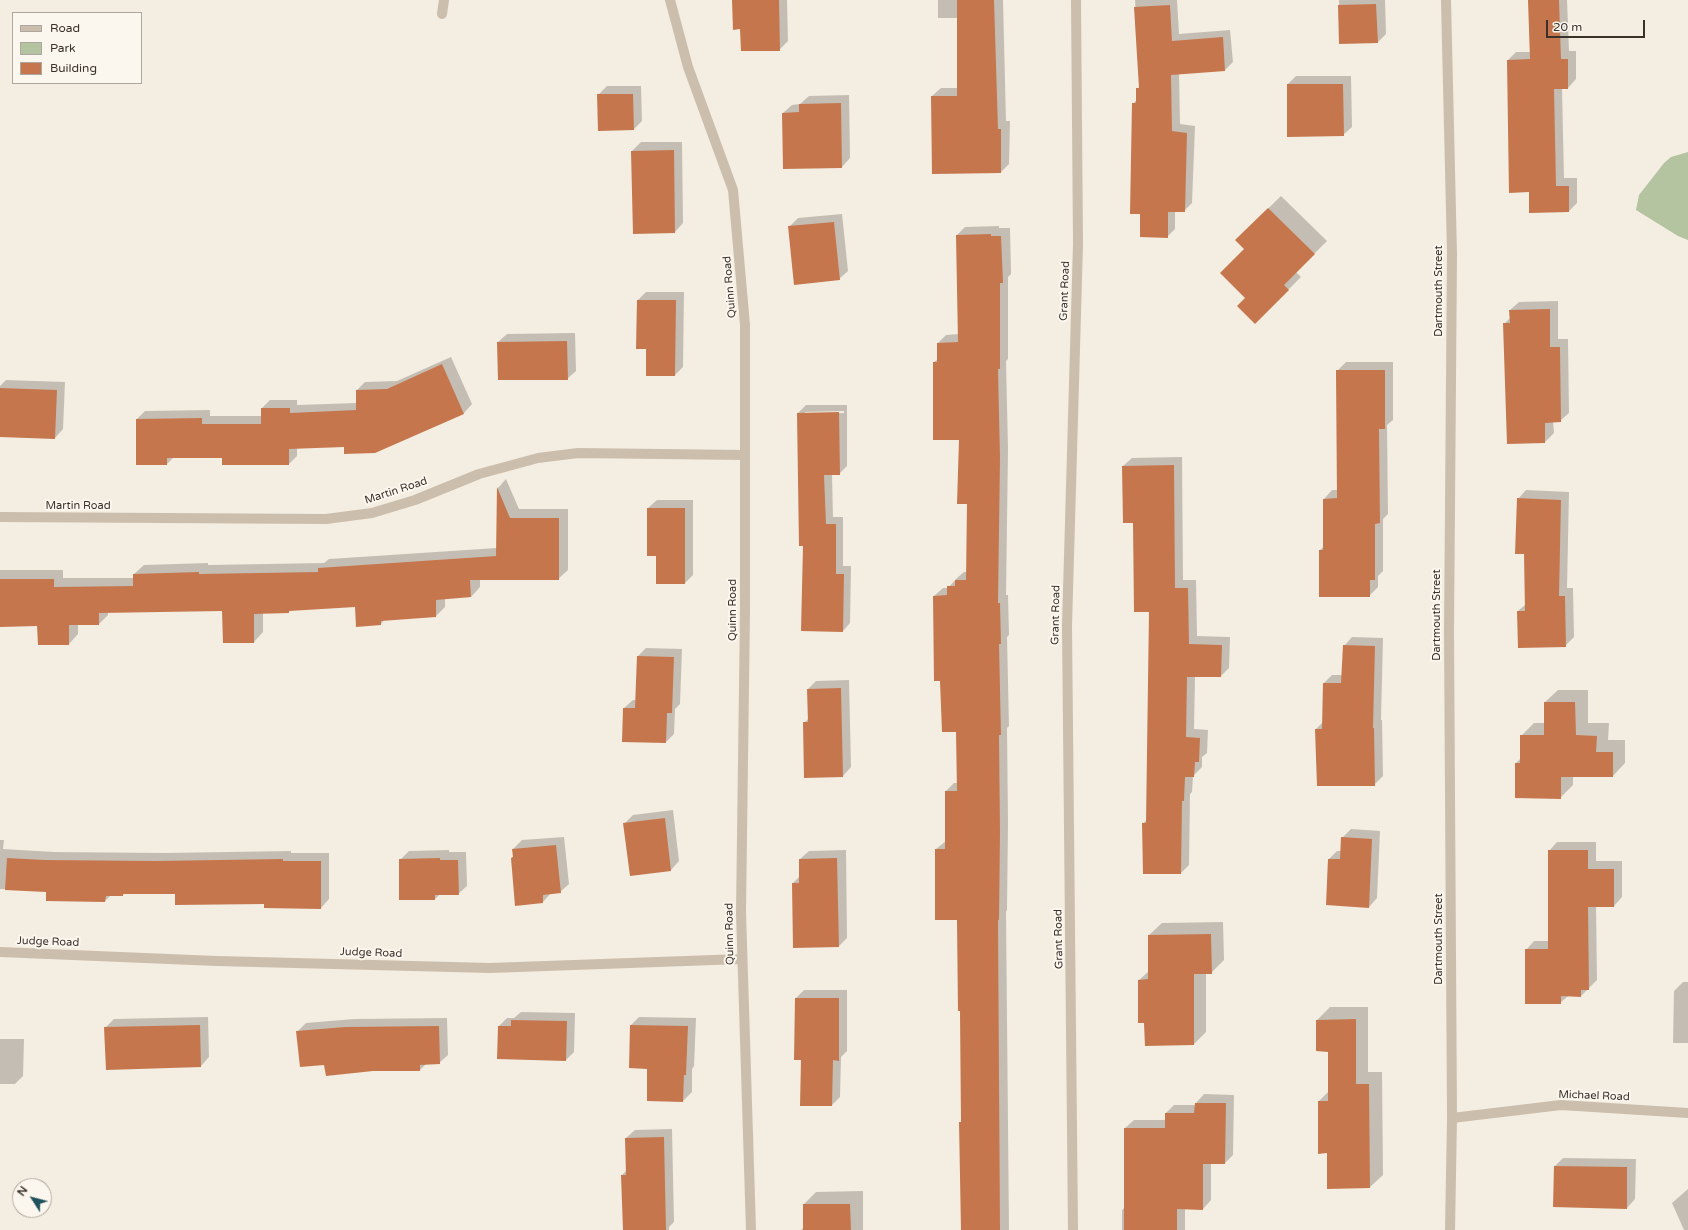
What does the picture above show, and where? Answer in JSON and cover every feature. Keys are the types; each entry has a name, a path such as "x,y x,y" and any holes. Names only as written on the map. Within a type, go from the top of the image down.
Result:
{"street":[{"path":"442,14 444,0"},
{"name":"Quinn Road","path":"670,0 688,67 733,190 745,325 745,611 740,912 750,1230"},
{"name":"Grant Road","path":"1073,1230 1067,626 1078,244 1076,0"},
{"name":"Dartmouth Street","path":"1446,0 1452,254 1449,631 1452,1118 1450,1230"},
{"name":"Martin Road","path":"0,518 326,519 372,513 415,500 479,474 538,458 578,453 746,455"},
{"name":"Judge Road","path":"0,952 217,961 490,968 742,959"},
{"name":"Michael Road","path":"1452,1118 1562,1105 1688,1113"}],"green space":[{"path":"1688,152 1688,240 1678,236 1636,210 1639,195 1664,163 1671,157"}],"building":[{"path":"732,0 779,0 780,51 741,51 740,29 733,30"},
{"path":"957,0 994,0 998,129 1001,129 1001,173 932,174 931,96 957,96"},
{"path":"1528,0 1559,0 1561,59 1568,59 1568,89 1554,89 1556,186 1569,186 1569,212 1529,213 1529,192 1509,193 1507,60 1530,59"},
{"path":"1376,4 1378,43 1339,44 1338,5"},
{"path":"1170,5 1172,41 1223,37 1225,71 1171,75 1172,131 1187,133 1185,212 1168,212 1168,238 1140,237 1140,214 1130,214 1132,103 1136,103 1136,88 1139,88 1134,7"},
{"path":"1287,84 1343,84 1344,136 1287,137"},
{"path":"597,94 633,94 634,130 598,131"},
{"path":"841,103 842,168 783,169 782,113 799,112 799,104"},
{"path":"674,150 675,233 633,234 631,151"},
{"path":"1268,208 1315,254 1284,285 1289,290 1255,324 1237,306 1245,298 1220,273 1244,249 1235,240"},
{"path":"834,222 840,280 794,285 788,226"},
{"path":"991,234 991,236 1001,236 1003,283 1000,283 1000,369 998,369 1000,458 998,603 1000,603 1001,644 999,644 1001,735 999,735 1000,832 998,920 1000,1230 961,1230 959,1122 961,1122 960,1011 958,1011 957,920 935,920 935,849 945,849 945,791 957,791 956,732 942,732 940,681 934,681 933,596 947,595 947,586 955,586 955,580 966,580 967,504 957,504 959,440 933,440 933,362 937,362 937,343 958,342 956,235"},
{"path":"637,300 676,300 675,376 646,376 646,349 636,349"},
{"path":"1550,309 1550,347 1560,347 1561,422 1545,423 1545,443 1507,444 1503,323 1510,323 1509,310"},
{"path":"567,341 568,380 498,380 497,342"},
{"path":"442,364 464,414 375,453 344,454 344,447 289,449 289,465 222,465 222,458 167,458 167,465 136,465 136,419 202,418 202,424 261,424 261,408 290,408 290,413 356,410 356,390 387,389"},
{"path":"1336,370 1385,370 1385,429 1379,429 1380,523 1375,524 1375,580 1370,580 1370,597 1319,597 1319,550 1323,550 1323,499 1337,498"},
{"path":"0,388 57,390 55,439 0,437"},
{"path":"839,412 840,475 824,475 826,524 836,524 836,574 844,574 843,632 801,631 803,546 799,546 797,413"},
{"path":"1174,465 1175,588 1188,588 1189,644 1222,645 1221,677 1187,677 1186,737 1200,738 1199,762 1195,762 1194,777 1185,777 1184,801 1182,801 1181,874 1143,874 1142,823 1146,823 1149,612 1134,612 1133,523 1123,523 1122,466"},
{"path":"497,487 510,518 559,518 559,580 470,580 471,597 436,600 436,617 381,621 381,625 356,627 355,607 289,611 289,613 254,614 254,643 223,643 222,611 99,613 99,625 69,625 69,645 38,645 37,626 0,627 0,579 54,579 54,587 133,586 133,574 199,572 199,574 318,572 318,568 496,556"},
{"path":"1517,498 1561,500 1559,596 1565,596 1566,647 1518,648 1517,611 1525,611 1524,554 1515,554"},
{"path":"647,508 685,508 685,584 656,584 656,556 647,556"},
{"path":"1343,645 1375,646 1373,728 1375,786 1317,786 1315,729 1322,729 1323,683 1341,683"},
{"path":"637,656 674,657 672,713 667,713 666,743 622,742 623,708 635,708"},
{"path":"841,688 843,777 804,778 803,722 808,722 807,689"},
{"path":"1544,702 1575,702 1576,735 1597,736 1596,752 1613,752 1613,777 1561,777 1561,799 1515,798 1515,763 1520,763 1520,735 1544,735"},
{"path":"665,818 671,871 630,876 623,823"},
{"path":"1341,837 1372,839 1369,908 1326,905 1328,859 1340,859"},
{"path":"556,845 561,893 543,895 543,903 515,906 511,858 513,857 512,849"},
{"path":"1548,850 1588,850 1588,869 1614,869 1614,907 1588,907 1589,990 1581,990 1581,997 1561,996 1561,1004 1525,1004 1525,949 1548,949"},
{"path":"7,858 45,860 155,861 283,859 283,861 321,861 321,909 264,908 264,904 175,905 175,894 123,894 123,896 106,896 105,902 46,901 46,892 5,890"},
{"path":"440,858 440,860 458,860 459,895 435,895 435,900 399,900 399,859"},
{"path":"837,858 839,947 793,948 792,883 799,883 799,859"},
{"path":"1211,934 1212,974 1194,974 1194,1045 1145,1046 1144,1023 1138,1023 1138,980 1148,979 1148,935"},
{"path":"795,998 839,998 839,1061 833,1060 832,1106 800,1106 801,1060 794,1060"},
{"path":"1356,1019 1356,1084 1369,1084 1370,1188 1327,1189 1327,1153 1318,1154 1318,1101 1328,1101 1328,1052 1316,1051 1316,1020"},
{"path":"511,1020 567,1021 566,1061 497,1059 498,1026 511,1026"},
{"path":"200,1025 201,1067 106,1070 104,1027"},
{"path":"630,1025 688,1026 686,1075 684,1075 683,1102 647,1101 647,1069 629,1068"},
{"path":"439,1026 440,1064 420,1065 420,1071 373,1071 326,1076 324,1065 300,1067 296,1031 345,1027"},
{"path":"1195,1103 1226,1103 1225,1164 1203,1164 1203,1210 1177,1209 1177,1230 1124,1230 1124,1128 1165,1128 1165,1113 1194,1113"},
{"path":"664,1137 666,1230 623,1230 621,1175 626,1175 625,1138"},
{"path":"1554,1166 1627,1167 1627,1209 1553,1207"},
{"path":"803,1204 850,1204 851,1230 803,1230"}]}
